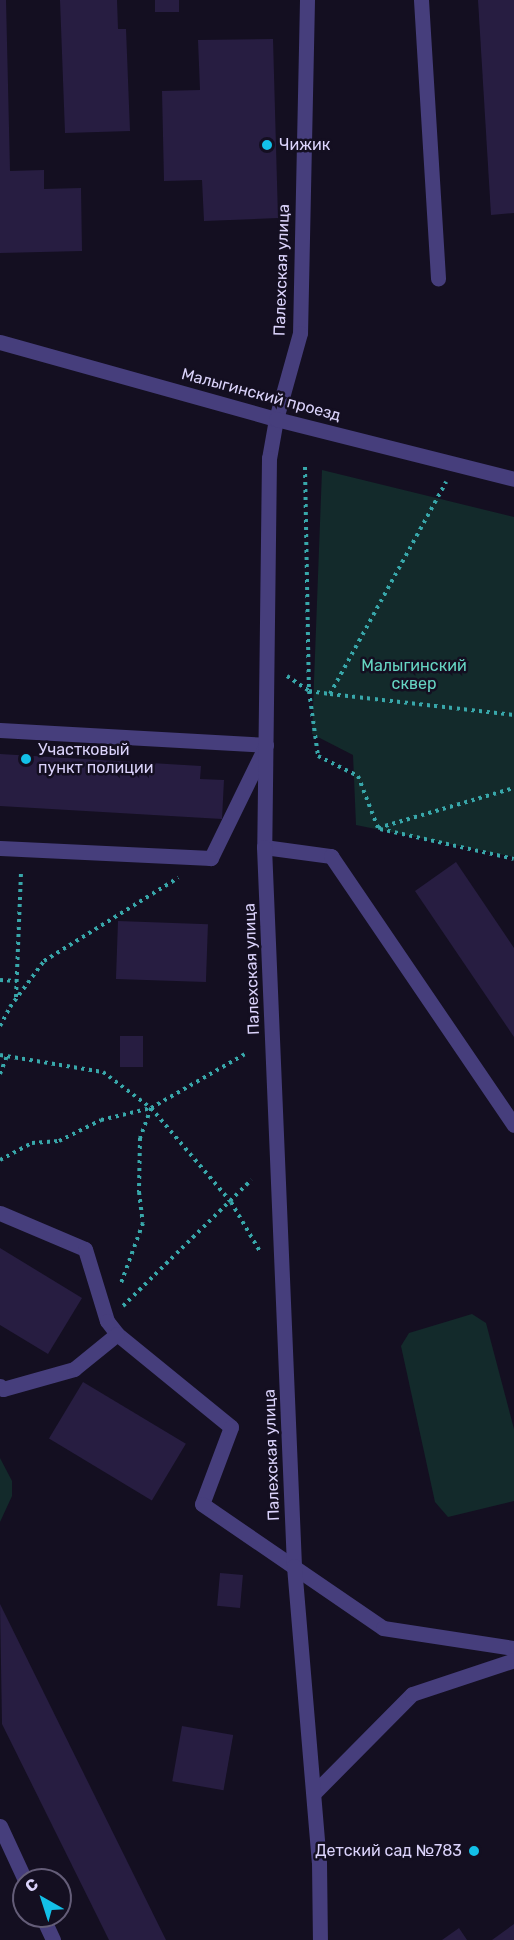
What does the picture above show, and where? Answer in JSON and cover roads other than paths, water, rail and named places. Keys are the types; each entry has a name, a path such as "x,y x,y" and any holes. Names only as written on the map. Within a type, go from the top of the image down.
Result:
{"street":[{"name":"Палехская улица","path":"307,0 300,333 276,419 269,458 264,847 294,1566 319,1862 320,1940"},
{"path":"421,0 438,278"},
{"name":"Малыгинский проезд","path":"0,342 276,419 514,478"},
{"path":"0,729 266,745 210,858 0,848"},
{"path":"264,847 331,856 514,1125"},
{"path":"0,1213 85,1249 107,1321 117,1334 231,1426 202,1504 383,1628 514,1648"},
{"path":"0,1386 3,1389 74,1369 117,1334"},
{"path":"314,1793 412,1694 514,1660"},
{"path":"0,1826 19,1868"}],"place":[{"name":"Чижик","path":"267,145"},
{"name":"Участковый пункт полиции","path":"26,759"},
{"name":"Детский сад №783","path":"474,1851"}],"park label":[{"name":"Малыгинский сквер","path":"414,675"}]}
